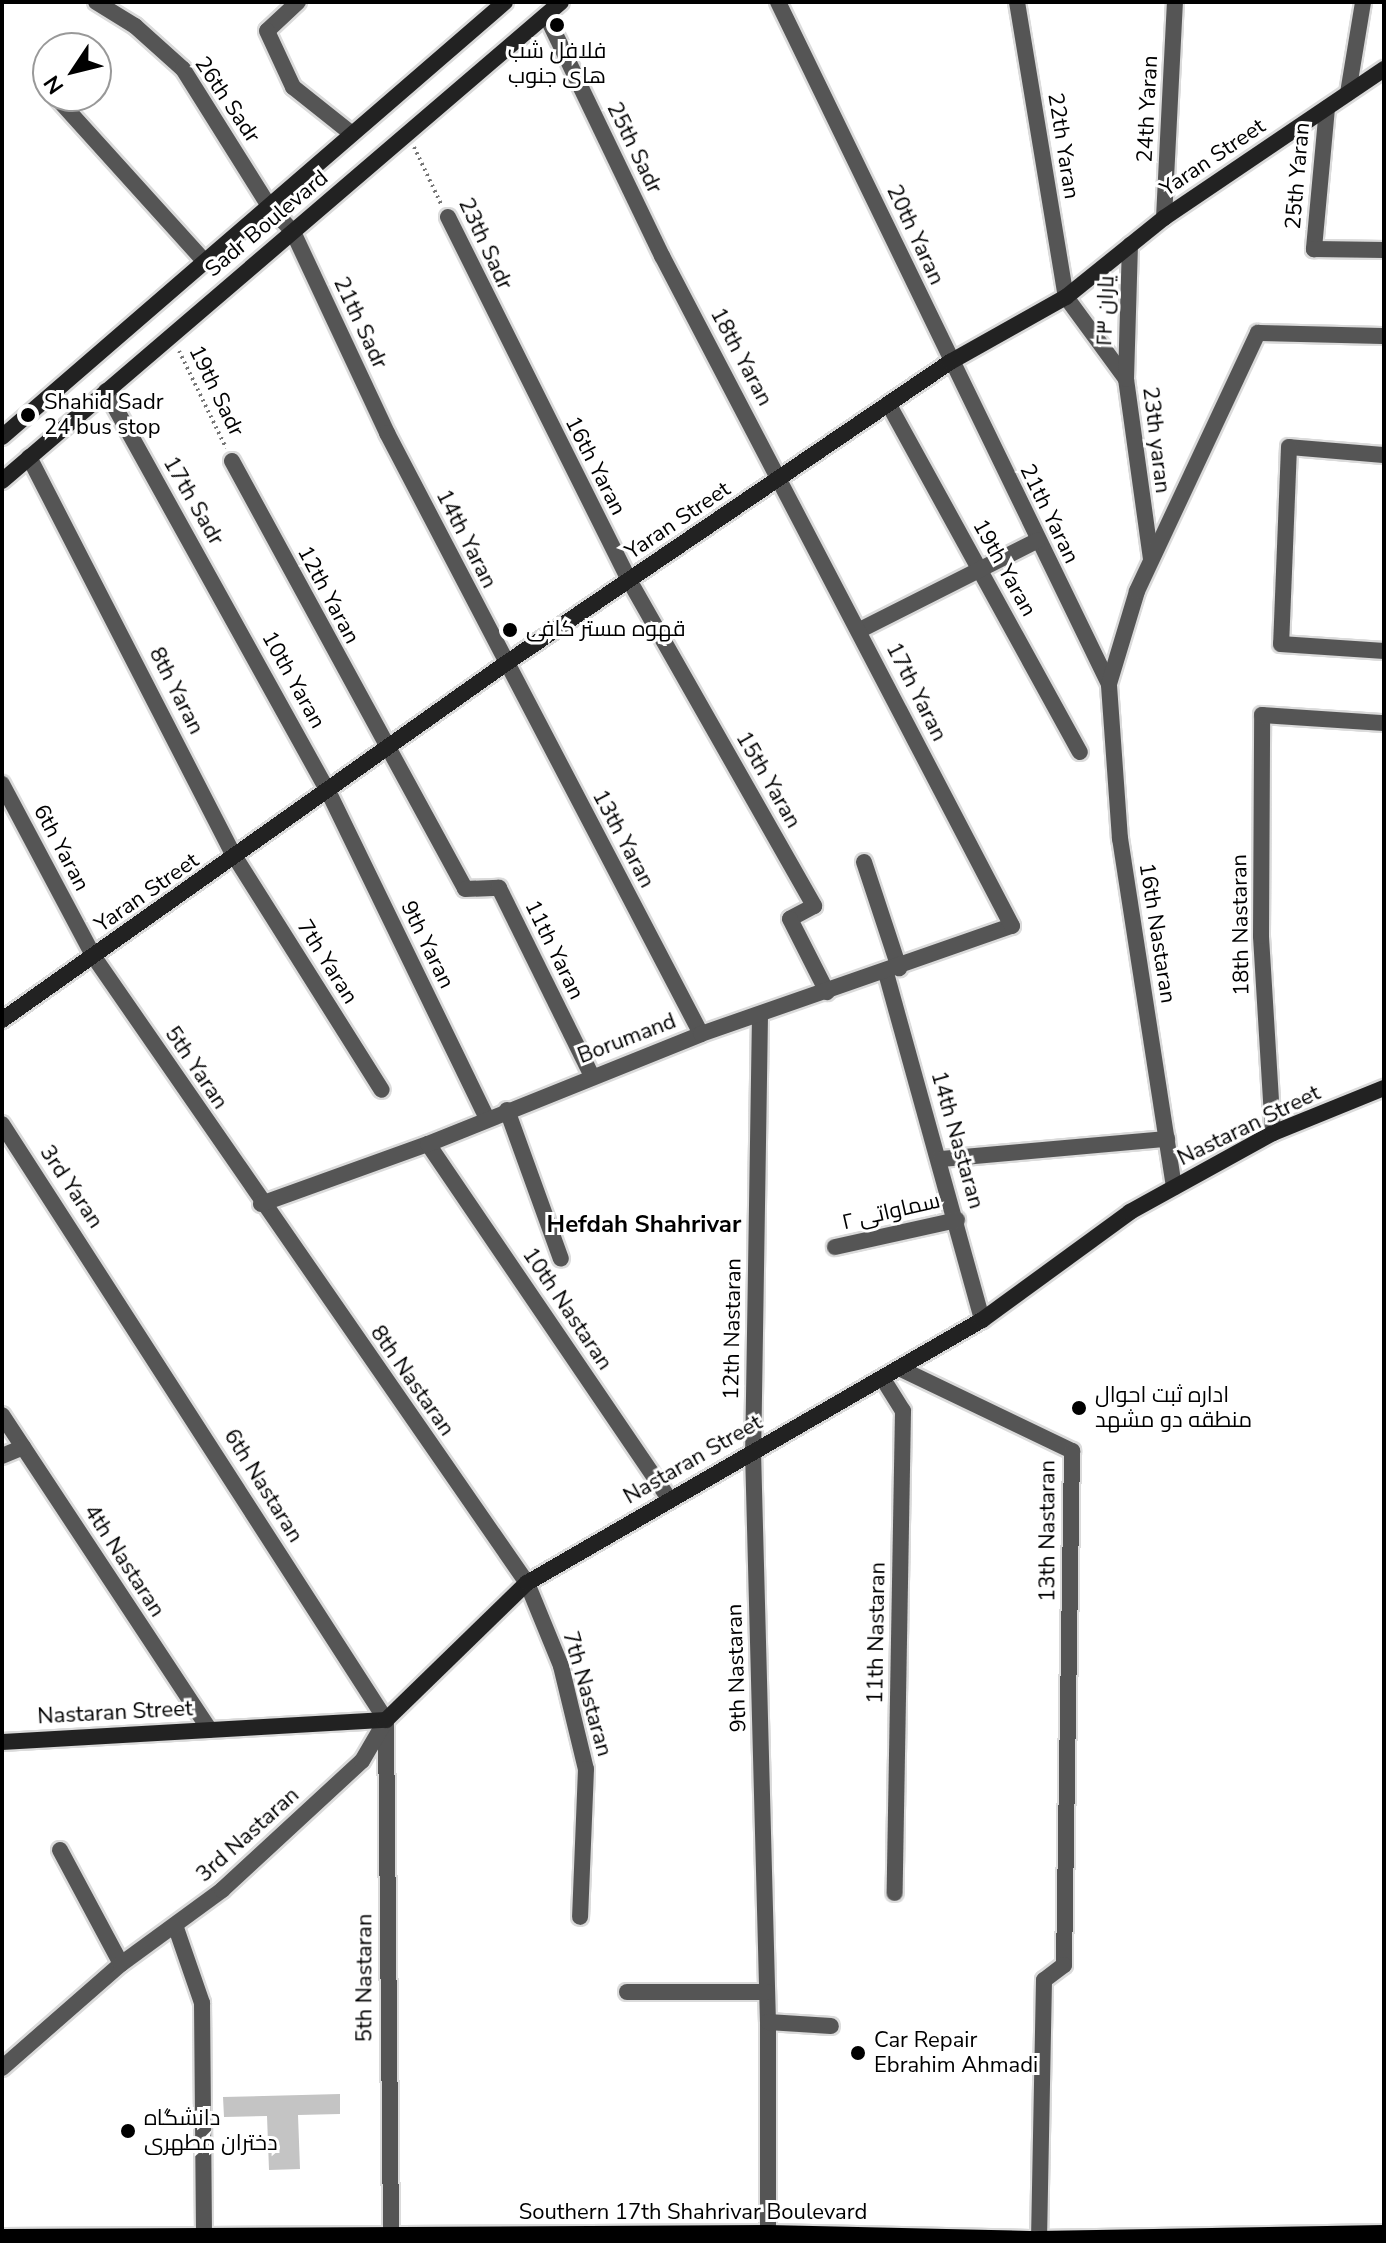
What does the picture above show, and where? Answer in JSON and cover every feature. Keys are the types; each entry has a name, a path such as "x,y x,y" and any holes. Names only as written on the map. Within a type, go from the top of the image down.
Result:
{"main road":[{"name":"Southern 17th Shahrivar Boulevard","path":"2,2239 768,2235 1039,2241 1384,2235"}],"street":[{"name":"26th Sadr","path":"96,2 135,26 183,69 269,206 293,232"},
{"path":"298,2 267,31 293,87 352,134"},
{"name":"Sadr Boulevard","path":"2,437 505,2"},
{"name":"Sadr Boulevard","path":"2,481 561,2"},
{"name":"20th Yaran","path":"778,2 841,126 950,362"},
{"name":"22th Yaran","path":"1017,2 1066,297"},
{"name":"24th Yaran","path":"1164,218 1175,2"},
{"path":"1348,93 1363,2"},
{"name":"25th Sadr","path":"546,15 662,256"},
{"name":"Yaran Street","path":"2,1020 505,664 950,362 1066,297 1164,218 1384,69"},
{"name":"25th Yaran","path":"1327,108 1314,249 1384,250"},
{"path":"69,112 205,262"},
{"name":"23th Sadr","path":"448,217 522,373"},
{"name":"21th Sadr","path":"293,232 387,433"},
{"name":"یاران ۲۳","path":"1126,379 1130,245"},
{"name":"18th Yaran","path":"662,256 781,478"},
{"name":"23th yaran","path":"1066,297 1126,379 1151,560"},
{"path":"1109,684 1151,560 1258,333 1384,336"},
{"name":"21th Yaran","path":"950,362 1109,684"},
{"name":"16th Yaran","path":"522,373 629,580"},
{"name":"17th Sadr","path":"106,391 219,590"},
{"name":"19th Yaran","path":"889,405 1080,752"},
{"name":"14th Yaran","path":"387,433 505,664"},
{"path":"1384,455 1289,447 1281,644 1384,651"},
{"name":"8th Yaran","path":"29,457 78,545 235,857"},
{"name":"12th Yaran","path":"232,461 385,750"},
{"name":"17th Yaran","path":"781,478 1012,926"},
{"path":"860,630 1038,540"},
{"name":"15th Yaran","path":"629,580 814,906 790,919 827,992"},
{"name":"10th Yaran","path":"219,590 328,791"},
{"name":"13th Yaran","path":"505,664 701,1034"},
{"name":"16th Nastaran","path":"1109,684 1120,839 1174,1187"},
{"name":"18th Nastaran","path":"1273,1133 1261,936 1262,715 1384,723"},
{"name":"11th Yaran","path":"385,750 465,889 499,888 592,1076"},
{"name":"6th Yaran","path":"2,784 94,957"},
{"name":"9th Yaran","path":"328,791 487,1118"},
{"name":"7th Yaran","path":"235,857 382,1090"},
{"name":"14th Nastaran","path":"864,862 982,1320"},
{"name":"Borumand","path":"261,1204 428,1144 701,1034 893,970 1012,926"},
{"name":"5th Yaran","path":"94,957 261,1204"},
{"name":"12th Nastaran","path":"753,1451 760,1015"},
{"name":"Nastaran Street","path":"2,1741 386,1720 527,1583 669,1498 901,1369 982,1320 1130,1212 1273,1133 1384,1088"},
{"path":"507,1110 561,1259"},
{"name":"3rd Yaran","path":"2,1124 103,1275"},
{"path":"941,1159 1167,1139"},
{"name":"10th Nastaran","path":"428,1144 669,1498"},
{"name":"8th Nastaran","path":"261,1204 527,1583"},
{"name":"سماواتی ۲","path":"835,1247 957,1220"},
{"name":"6th Nastaran","path":"103,1275 386,1720"},
{"name":"13th Nastaran","path":"901,1369 1072,1451 1064,1965 1044,1980 1039,2241"},
{"name":"11th Nastaran","path":"883,1379 903,1411 895,1893"},
{"name":"4th Nastaran","path":"2,1415 210,1730"},
{"path":"2,1456 23,1447"},
{"name":"9th Nastaran","path":"753,1451 768,2022 768,2235"},
{"name":"7th Nastaran","path":"527,1583 561,1666 586,1769 580,1917"},
{"name":"3rd Nastaran","path":"3,2066 121,1964 222,1890 362,1761 386,1720"},
{"name":"5th Nastaran","path":"386,1720 391,2236"},
{"path":"362,1761 379,1756 386,1770"},
{"path":"60,1850 121,1964"},
{"path":"175,1925 202,2003 204,2237"},
{"path":"627,1992 767,1992"},
{"path":"768,2022 831,2026"}],"path":[{"name":"23th Sadr","path":"408,133 448,217"},
{"name":"19th Sadr","path":"171,334 232,461"}],"building":[{"path":"340,2094 340,2114 298,2115 300,2169 269,2170 267,2116 224,2117 223,2097"}],"place":[{"name":"فلافل شب های جنوب","path":"557,25"},
{"name":"Shahid Sadr 24 bus stop","path":"28,415"},
{"name":"قهوه مستر کافی","path":"510,630"},
{"name":"اداره ثبت احوال منطقه دو مشهد","path":"1079,1408"},
{"name":"Car Repair Ebrahim Ahmadi","path":"858,2053"},
{"name":"دانشگاه دختران مطهری","path":"128,2131"}],"district":[{"name":"Hefdah Shahrivar","path":"644,1225"}]}
